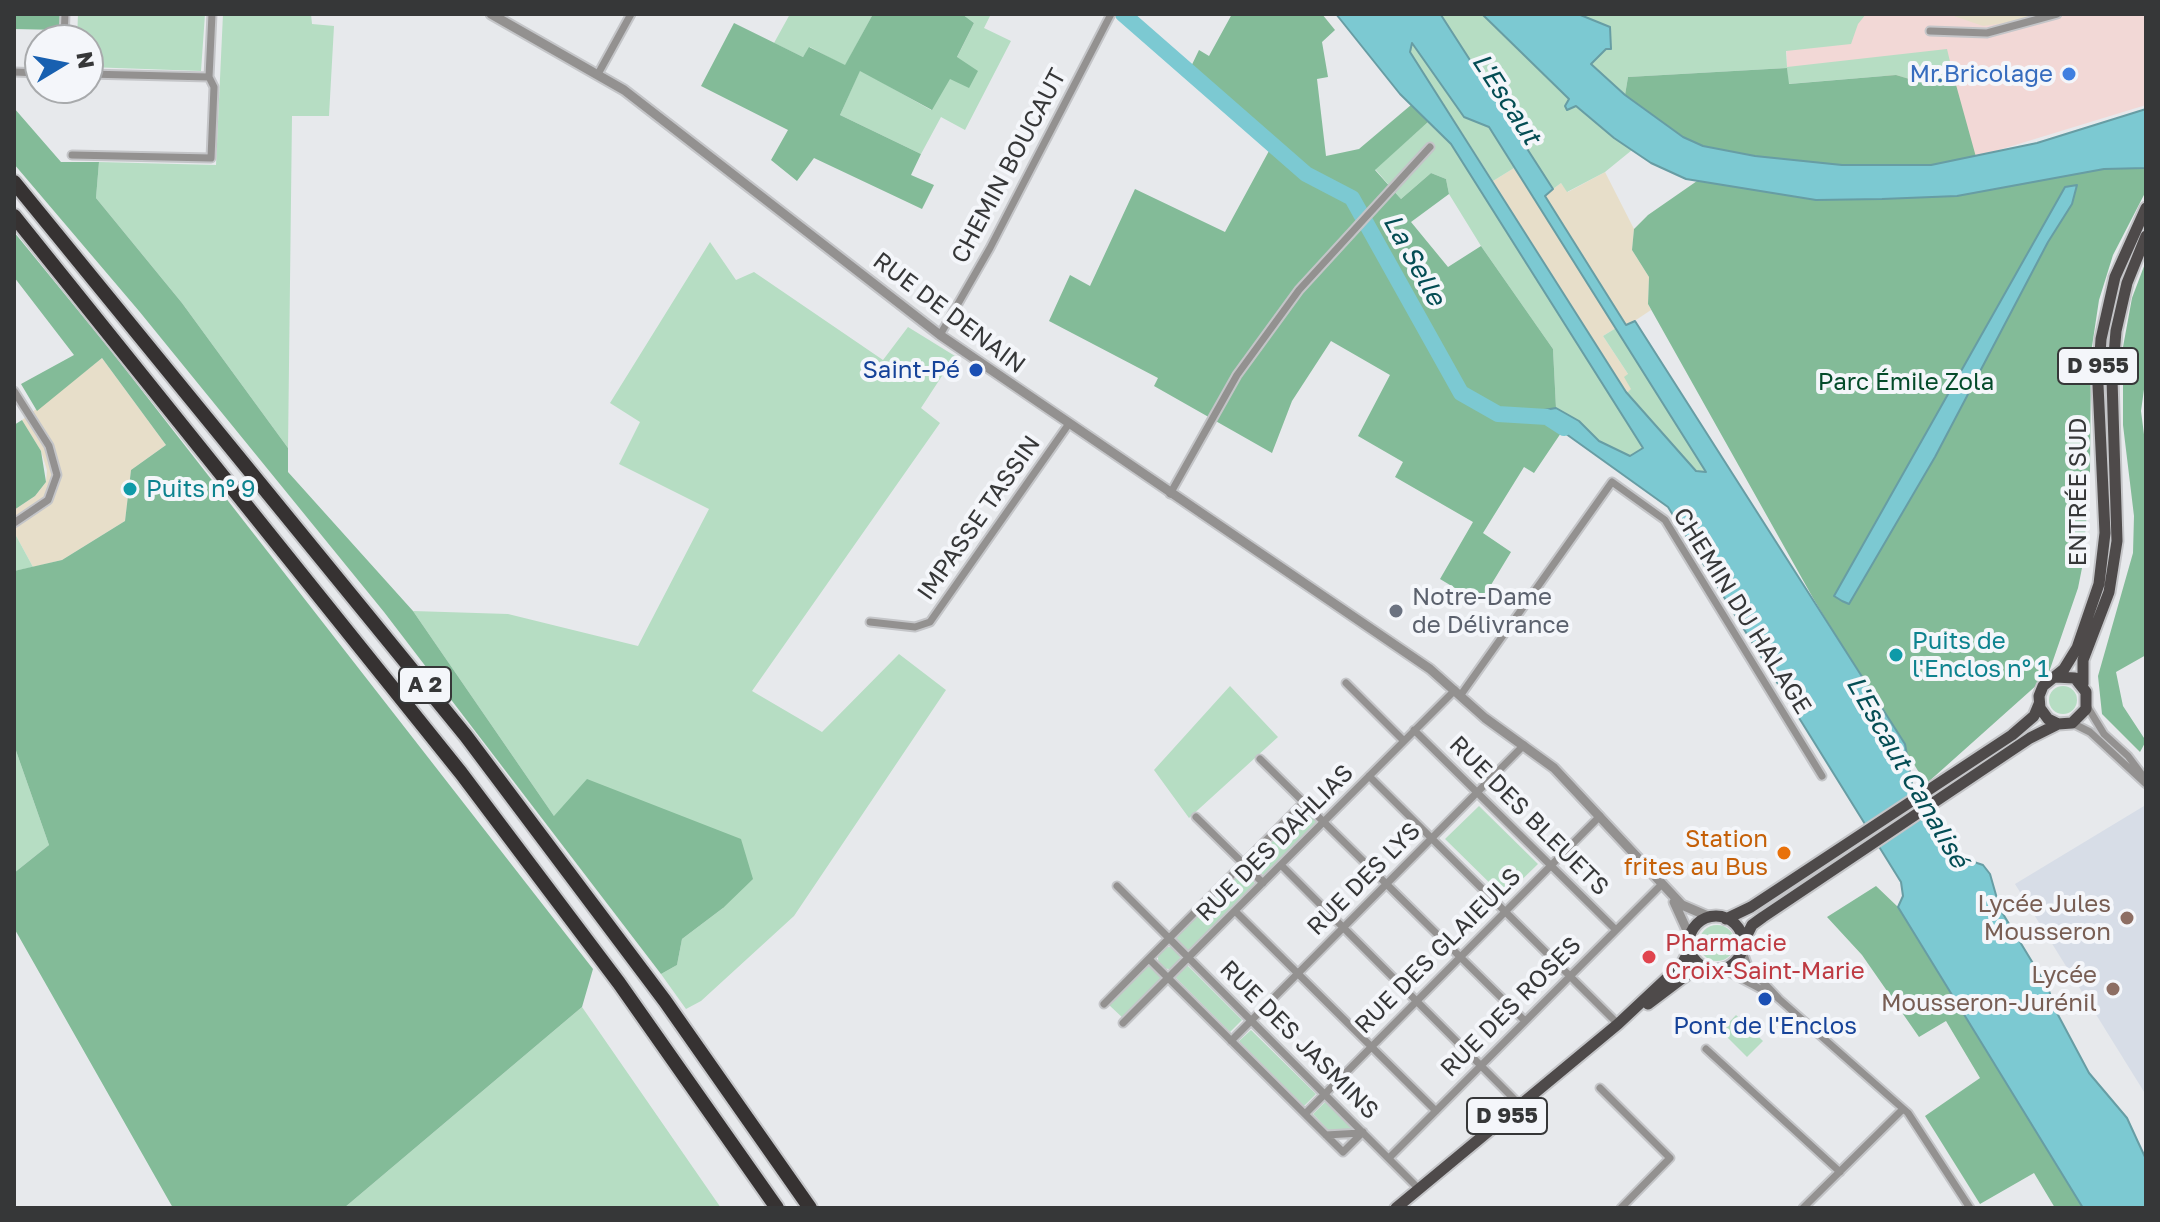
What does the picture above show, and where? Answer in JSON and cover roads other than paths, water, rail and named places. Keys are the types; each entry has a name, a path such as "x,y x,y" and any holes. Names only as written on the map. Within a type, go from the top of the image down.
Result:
{"highway":[{"name":"A 2","path":"14,182 489,765 665,1001 810,1208"},
{"name":"A 2","path":"14,216 461,773 619,983 777,1208"}],"main road":[{"name":"ENTRÉE SUD","path":"2055,677 2077,648 2100,575 2105,533 2098,385 2101,339 2115,277 2146,208"},
{"name":"ENTRÉE SUD","path":"2083,685 2083,660 2109,592 2117,541 2112,379 2116,331 2127,283 2146,236"},
{"path":"1726,919 1751,907 2023,727 2039,704 2041,689 2055,677 2069,676 2083,685 2087,706 2083,715 2072,723 2058,724 2030,738 1758,920 1736,962 1723,969 1708,969 1698,962 1690,943 1699,923 1710,917 1726,919 1739,928 1743,946"},
{"path":"2039,704 2045,717 2058,724"},
{"name":"D 955","path":"1396,1208 1618,1024 1678,969 1690,943"},
{"name":"D 955","path":"1618,1024 1689,973 1708,969"}],"street":[{"path":"72,155 211,158 214,87 209,77 212,14"},
{"name":"RUE DE DENAIN","path":"491,14 598,74 660,116 940,335 1388,640 1554,768 1664,886"},
{"path":"598,74 631,14"},
{"path":"1930,31 1980,34 2057,14"},
{"name":"CHEMIN BOUCAUT","path":"940,335 990,248 1110,16"},
{"path":"104,74 209,77"},
{"path":"1170,494 1243,365 1306,281 1430,147"},
{"path":"14,391 46,441 56,463 55,487 44,504 14,523"},
{"name":"IMPASSE TASSIN","path":"870,622 915,627 930,622 1068,425"},
{"name":"RUE DES DAHLIAS","path":"1123,1023 1414,730 1457,693 1612,482"},
{"name":"CHEMIN DU HALAGE","path":"1612,482 1665,520 1822,776"},
{"path":"1346,683 1404,741"},
{"path":"2087,706 2104,734 2132,760 2146,782"},
{"path":"2072,723 2090,732 2146,782"},
{"name":"RUE DES BLEUETS","path":"1414,730 1616,930"},
{"name":"RUE DES LYS","path":"1231,1041 1524,745"},
{"path":"1260,759 1525,1021"},
{"path":"1369,776 1618,1024"},
{"path":"1104,1004 1304,802"},
{"name":"RUE DES GLAIEULS","path":"1305,1114 1600,816"},
{"path":"1196,817 1263,883"},
{"path":"1281,865 1520,1105"},
{"name":"RUE DES JASMINS","path":"1117,886 1419,1189"},
{"path":"1664,886 1688,910 1710,917"},
{"path":"1664,886 1690,943"},
{"name":"RUE DES ROSES","path":"1389,1158 1570,975 1664,886"},
{"path":"1235,911 1436,1111"},
{"path":"1743,946 1748,966 1779,999 1903,1109 1970,1208"},
{"path":"1149,959 1343,1152 1363,1132"},
{"path":"1723,969 1736,973 1779,999"},
{"path":"1706,1049 1840,1172"},
{"path":"1600,1088 1670,1158 1633,1202 1621,1208"},
{"path":"1803,1208 1903,1109"},
{"path":"1325,1135 1350,1136 1363,1132"}],"water":[{"name":"L'Escaut Canalisé","path":"1336,14 1441,15 1553,189 1545,196 1626,325 1635,321 1905,744 1913,789 1946,849 1956,856 1983,865 1990,874 2000,909 2048,988 2057,1013 2089,1073 2127,1118 2146,1159 2146,1208 2083,1208 1898,907 1903,896 1901,882 1668,507 1548,421 1544,410 1556,408 1579,421 1599,441 1630,456 1643,448 1451,144 1400,94","holes":["1412,43 1464,117 1489,127 1706,472 1696,471 1626,392 1410,52"]},
{"path":"1482,14 1578,14 1610,27 1611,49 1606,49 1591,64 1625,95 1683,137 1703,146 1755,156 1842,165 1931,165 2037,143 2146,109 2146,168 2104,169 1957,196 1882,199 1816,200 1686,179 1651,163 1614,138 1576,106 1567,110 1565,106 1569,99"},
{"path":"2077,185 2072,204 2048,242 1935,457 1849,604 1842,601 1834,596 2065,187"}],"waterway":[{"name":"La Selle","path":"1123,14 1306,174 1352,198 1461,393 1498,414 1547,417 1564,428"}],"place":[{"name":"Mr.Bricolage","path":"2069,74"},
{"name":"Saint-Pé","path":"976,370"},
{"name":"Puits n° 9","path":"130,489"},
{"name":"Notre-Dame de Délivrance","path":"1396,611"},
{"name":"Puits de l'Enclos n° 1","path":"1896,655"},
{"name":"Station frites au Bus","path":"1784,853"},
{"name":"Lycée Jules Mousseron","path":"2127,918"},
{"name":"Pharmacie Croix-Saint-Marie","path":"1649,957"},
{"name":"Lycée Mousseron-Jurénil","path":"2113,989"},
{"name":"Pont de l'Enclos","path":"1765,999"}],"water label":[{"name":"L'Escaut","path":"1506,99"}],"park label":[{"name":"Parc Émile Zola","path":"1906,382"}]}
